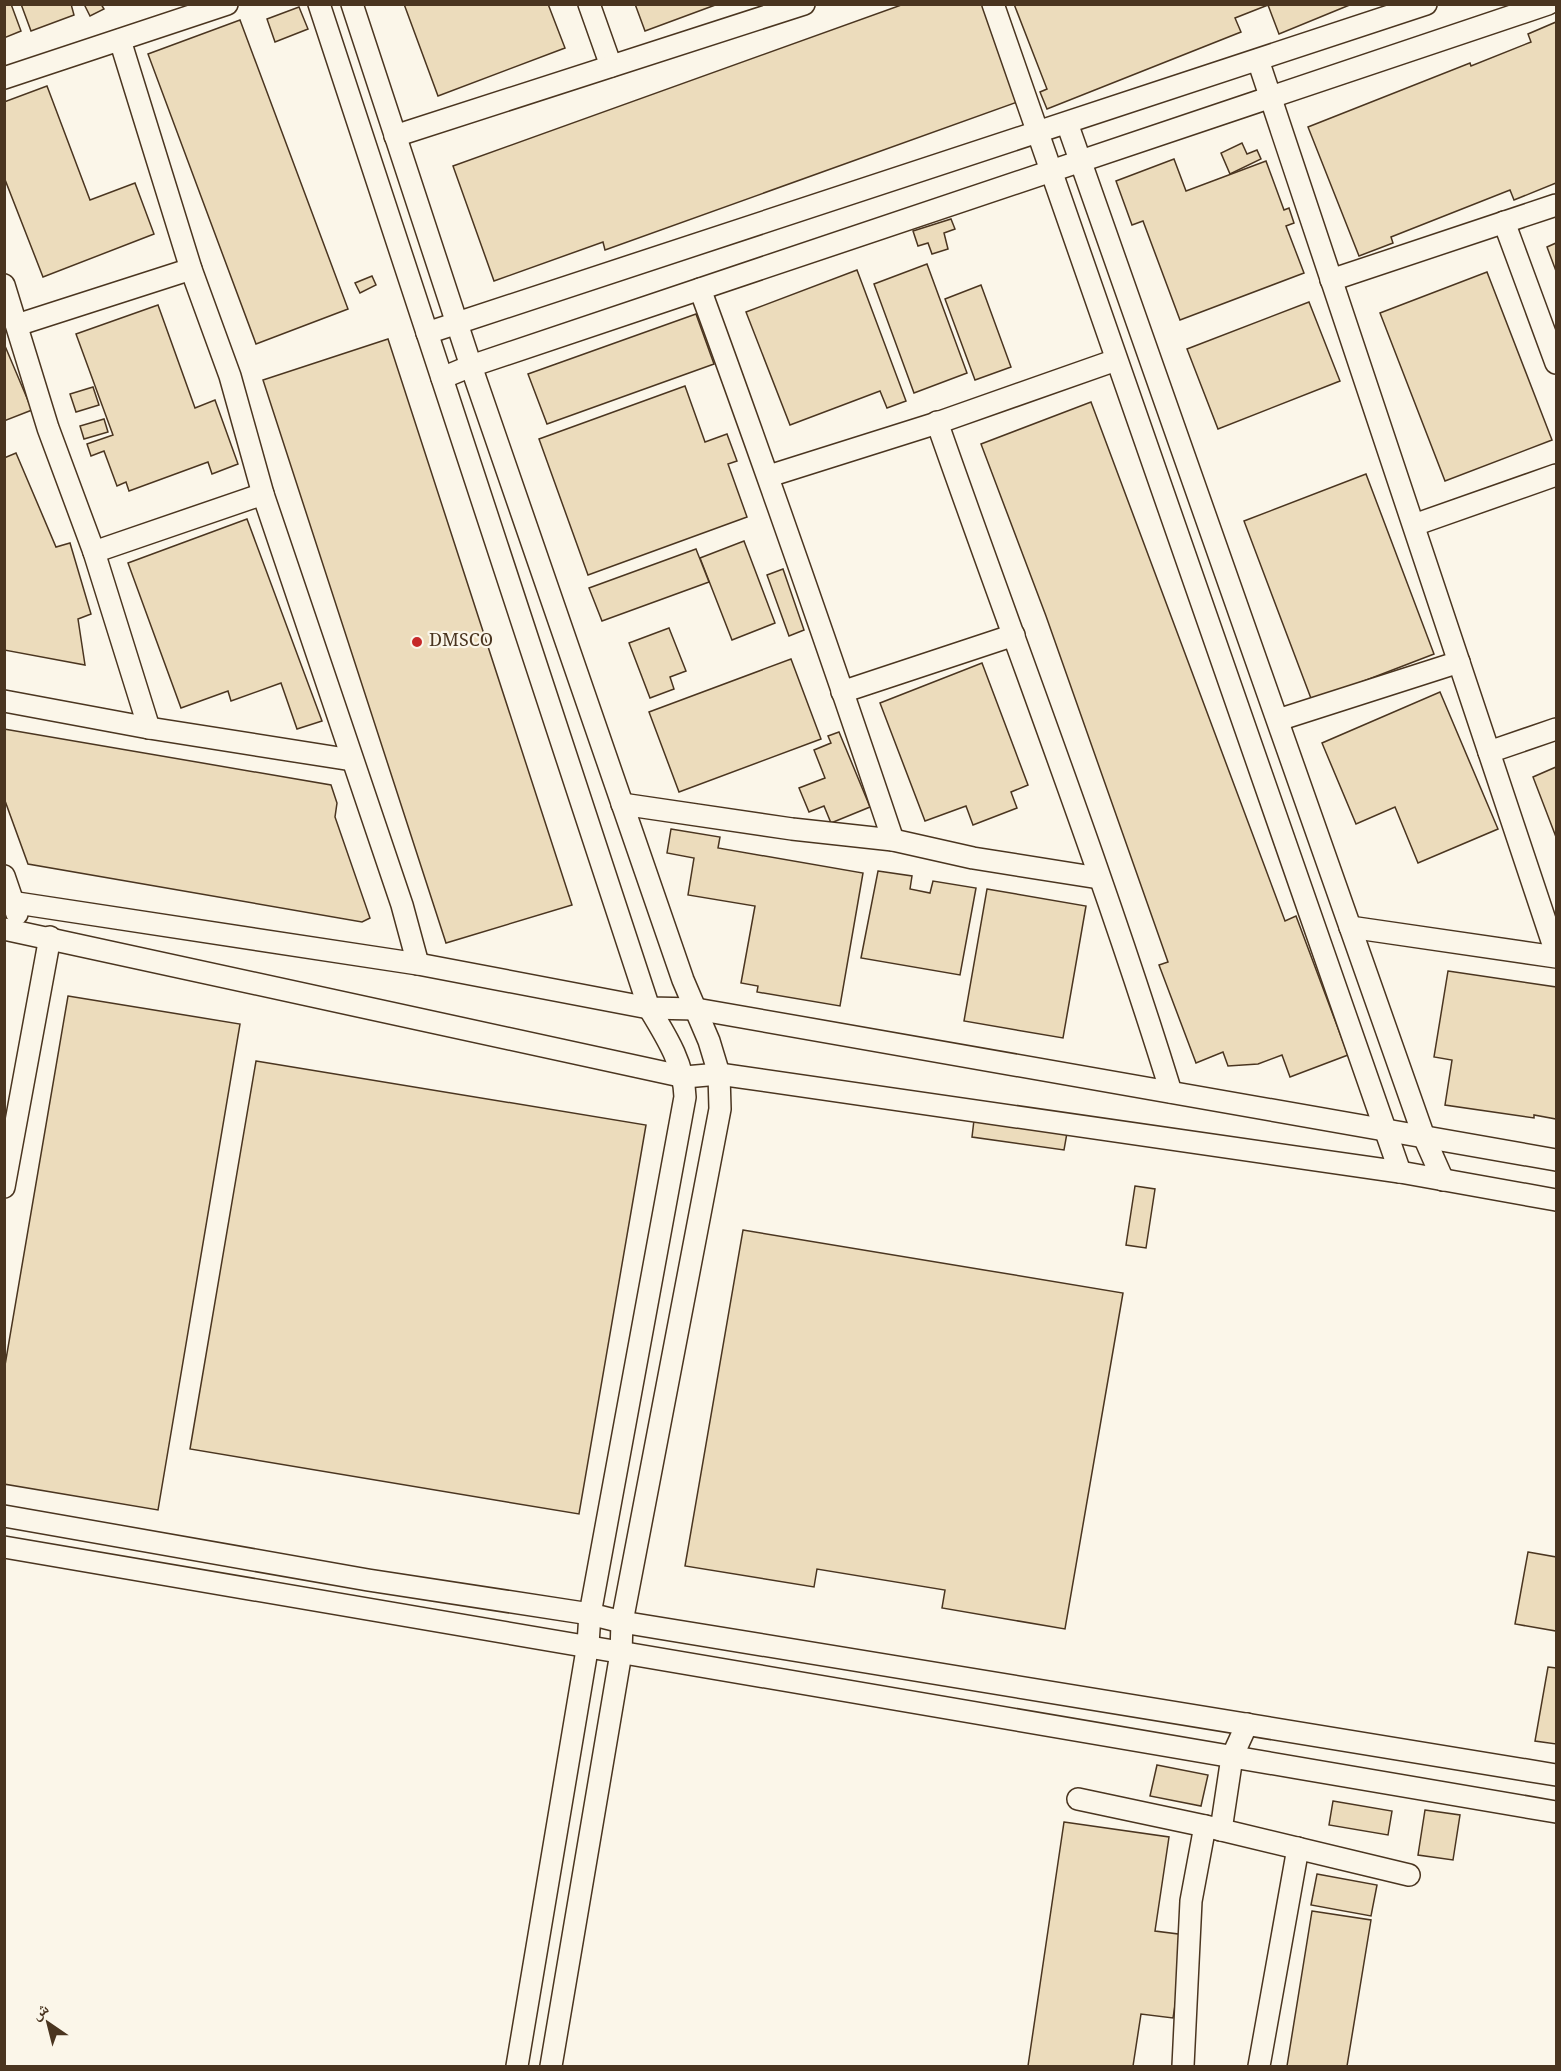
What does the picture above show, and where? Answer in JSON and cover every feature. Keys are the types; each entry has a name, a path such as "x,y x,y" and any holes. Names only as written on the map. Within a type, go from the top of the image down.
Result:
{"street":[{"path":"4,78 227,4"},
{"path":"320,4 649,1008 667,1037 685,1077 685,1097 590,1614 588,1644 517,2067"},
{"path":"352,4 471,366 622,804 719,1074 720,1109 622,1622 621,1653 551,2067"},
{"path":"589,4 610,66"},
{"path":"395,136 804,4"},
{"path":"993,4 1400,1173"},
{"path":"428,333 1426,4"},
{"path":"442,378 471,366 1548,4"},
{"path":"120,40 191,270 230,376 263,494 402,905 418,964"},
{"path":"1258,60 1557,953"},
{"path":"1067,123 1424,1137 1443,1180"},
{"path":"1331,280 1557,205"},
{"path":"1504,222 1557,363"},
{"path":"17,325 191,270"},
{"path":"4,285 48,428 94,552 149,728"},
{"path":"700,289 769,476 801,578 893,840"},
{"path":"769,476 937,422 1116,360"},
{"path":"937,422 1099,878 1125,944 1171,1092"},
{"path":"1414,525 1557,474"},
{"path":"94,552 263,494"},
{"path":"842,692 1014,635"},
{"path":"1278,720 1459,662"},
{"path":"4,701 149,728 352,760"},
{"path":"1489,752 1557,729"},
{"path":"622,804 792,829 893,840 973,858 1099,878"},
{"path":"4,876 13,930 685,1077 719,1074 1400,1173 1557,1200"},
{"path":"9,902 418,964 649,1008 696,1009 1557,1160"},
{"path":"1350,927 1557,957"},
{"path":"4,1187 50,937"},
{"path":"4,1516 356,1578 590,1614 622,1622 1557,1774"},
{"path":"4,1547 588,1644 621,1653 1557,1812"},
{"path":"1183,2067 1191,1901 1232,1757 1247,1724"},
{"path":"1078,1799 1213,1828 1409,1875"},
{"path":"1259,2067 1298,1848"}],"building":[{"path":"4,4 11,4 21,31 4,38"},
{"path":"21,4 71,4 74,15 31,31"},
{"path":"84,4 101,4 104,9 90,16"},
{"path":"404,4 548,4 565,48 438,96"},
{"path":"635,4 718,4 645,31"},
{"path":"904,4 989,4 1023,100 605,250 603,242 494,281 453,166"},
{"path":"1014,4 1352,4 1279,34 1268,5 1235,18 1241,32 1047,109 1040,92 1047,89"},
{"path":"299,7 308,29 275,42 267,19"},
{"path":"240,20 348,309 256,344 148,54"},
{"path":"1556,22 1556,183 1514,200 1510,190 1391,237 1393,243 1359,256 1308,127 1470,63 1471,66 1531,42 1528,34"},
{"path":"47,86 90,200 135,183 154,234 43,277 4,177 4,102"},
{"path":"1242,143 1247,154 1257,150 1261,159 1230,174 1221,153"},
{"path":"1174,159 1186,191 1266,161 1284,210 1289,208 1294,223 1286,226 1304,273 1180,320 1143,221 1132,225 1116,181"},
{"path":"951,219 955,229 944,233 948,249 932,254 928,243 918,246 913,231"},
{"path":"1556,243 1556,271 1547,247"},
{"path":"927,264 967,373 914,393 874,284"},
{"path":"857,270 906,401 887,408 880,391 790,425 746,312"},
{"path":"1487,272 1552,440 1445,481 1380,313"},
{"path":"372,276 376,285 360,293 355,283"},
{"path":"981,285 1011,367 975,380 945,299"},
{"path":"1309,302 1340,381 1218,429 1187,349"},
{"path":"158,305 195,408 215,400 238,464 212,474 208,462 129,491 126,482 117,486 104,451 91,456 87,444 113,435 76,334"},
{"path":"696,314 714,364 547,424 528,374"},
{"name":"DMSCO","path":"388,339 572,905 446,943 263,380"},
{"path":"4,347 32,410 4,421"},
{"path":"685,386 705,442 727,434 737,461 728,464 747,517 588,575 539,439"},
{"path":"93,387 99,405 76,412 70,394"},
{"path":"1091,402 1285,921 1296,916 1348,1055 1290,1077 1282,1055 1258,1064 1228,1066 1223,1052 1196,1063 1159,965 1168,962 1046,616 981,444"},
{"path":"104,419 108,432 84,439 80,426"},
{"path":"16,453 56,547 70,543 91,614 78,619 85,665 4,650 4,458"},
{"path":"1366,474 1434,654 1312,701 1244,521"},
{"path":"247,519 322,721 297,729 281,683 231,701 228,691 181,708 128,563"},
{"path":"744,541 775,623 732,640 700,558"},
{"path":"696,549 709,582 602,621 589,588"},
{"path":"783,569 804,630 789,636 767,575"},
{"path":"669,628 686,671 670,677 674,689 650,698 629,643"},
{"path":"791,659 821,739 679,792 649,712"},
{"path":"982,663 1028,785 1011,792 1017,808 973,825 966,806 925,821 880,703"},
{"path":"1440,692 1498,829 1418,863 1395,807 1356,824 1322,743"},
{"path":"4,729 331,785 337,803 335,817 370,918 362,922 28,864 4,798"},
{"path":"839,732 870,807 831,823 824,806 809,812 799,788 825,778 814,750 831,743 828,736"},
{"path":"1556,767 1556,837 1533,777"},
{"path":"671,829 720,837 718,848 863,873 840,1006 757,992 758,986 741,983 755,906 688,895 694,858 667,853"},
{"path":"878,871 912,876 910,889 930,893 933,881 976,888 960,975 861,958"},
{"path":"987,889 1086,906 1063,1038 964,1021"},
{"path":"1448,971 1556,987 1556,1119 1445,1105 1452,1060 1434,1057"},
{"path":"68,996 240,1024 158,1510 4,1484 4,1371"},
{"path":"256,1061 646,1125 579,1514 190,1449"},
{"path":"974,1120 1067,1133 1064,1150 972,1137"},
{"path":"1135,1186 1155,1189 1146,1248 1126,1245"},
{"path":"743,1230 1123,1293 1065,1629 942,1608 945,1590 817,1569 814,1587 685,1566"},
{"path":"1528,1552 1556,1557 1556,1631 1515,1624"},
{"path":"1548,1667 1556,1668 1556,1744 1535,1741"},
{"path":"1157,1765 1208,1775 1201,1806 1150,1796"},
{"path":"1333,1801 1392,1811 1388,1835 1329,1825"},
{"path":"1425,1810 1460,1815 1453,1860 1418,1855"},
{"path":"1064,1822 1169,1837 1155,1931 1186,1935 1173,2018 1141,2014 1133,2066 1028,2066"},
{"path":"1317,1874 1377,1885 1371,1916 1311,1905"},
{"path":"1312,1911 1371,1920 1347,2066 1287,2066"}],"place":[{"name":"DMSCO","path":"417,642"}]}
